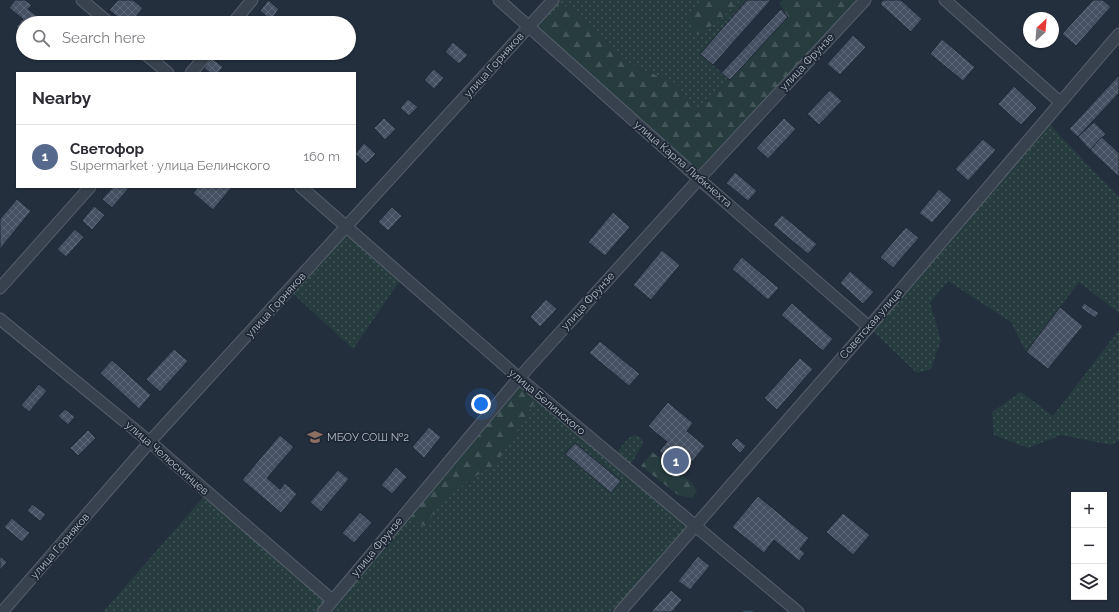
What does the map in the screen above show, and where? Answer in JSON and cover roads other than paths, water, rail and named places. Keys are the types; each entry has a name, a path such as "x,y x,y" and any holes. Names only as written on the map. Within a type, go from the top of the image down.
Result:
{"street":[{"path":"82,0 101,16"},
{"path":"239,16 252,0"},
{"name":"улица Карла Либкнехта","path":"499,0 699,179 869,326"},
{"name":"улица Горняков","path":"2,612 151,443 553,0"},
{"name":"улица Фрунзе","path":"323,612 519,378 699,179 865,0"},
{"path":"945,0 1060,102"},
{"name":"Советская улица","path":"620,612 869,326 1119,34"},
{"path":"152,60 167,72"},
{"path":"192,72 202,60"},
{"path":"0,288 89,188"},
{"name":"улица Белинского","path":"302,188 519,378 798,612"},
{"name":"улица Челюскинцев","path":"0,319 151,443 332,600"}],"waterway":[{"path":"744,612 752,612"}],"place":[{"name":"МБОУ СОШ №2","path":"315,437"},
{"name":"Светофор","path":"676,461"}]}
